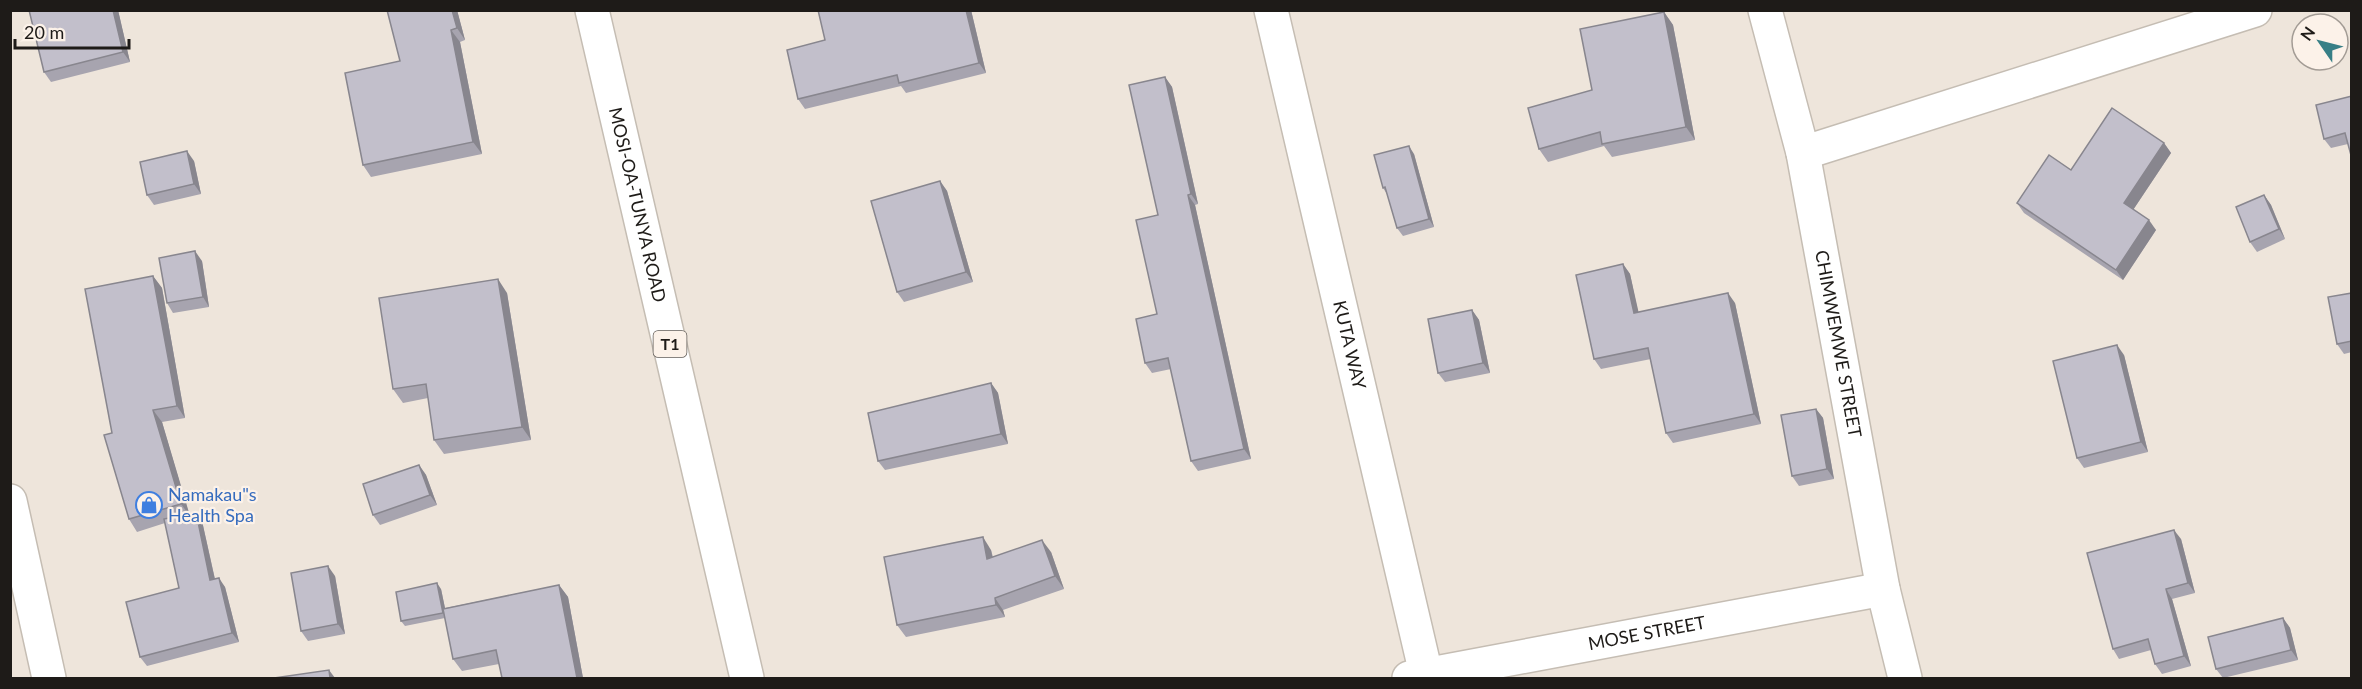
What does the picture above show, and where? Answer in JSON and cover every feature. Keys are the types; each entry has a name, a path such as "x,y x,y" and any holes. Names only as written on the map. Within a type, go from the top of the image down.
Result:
{"main road":[{"name":"MOSI-OA-TUNYA ROAD","path":"592,10 747,678"},
{"name":"KUTA WAY","path":"1271,10 1421,677"},
{"name":"CHIMWEMWE STREET","path":"1765,10 1803,153 1883,589 1905,678"},
{"path":"1803,153 2255,10"},
{"path":"10,501 49,678"},
{"name":"MOSE STREET","path":"1421,677 1883,589"}],"building":[{"path":"29,10 113,10 123,52 44,72"},
{"path":"387,10 452,10 457,28 451,30 473,142 363,165 345,73 400,61"},
{"path":"818,10 966,10 979,63 899,83 897,75 798,99 787,50 825,40"},
{"path":"1664,12 1686,127 1602,144 1600,132 1539,149 1528,108 1592,90 1580,29"},
{"path":"1165,77 1191,194 1188,195 1244,449 1191,461 1168,358 1145,363 1136,319 1157,314 1136,220 1158,215 1129,85"},
{"path":"2352,96 2352,159 2345,133 2324,139 2316,105"},
{"path":"2112,108 2164,143 2124,203 2149,220 2116,270 2017,203 2049,155 2071,170"},
{"path":"1409,146 1429,219 1397,228 1374,155"},
{"path":"187,151 194,184 147,195 140,162"},
{"path":"940,181 966,272 897,292 871,201"},
{"path":"2264,195 2279,229 2250,242 2236,207"},
{"path":"195,251 203,297 167,303 159,258"},
{"path":"1623,264 1634,313 1728,293 1754,414 1666,433 1648,348 1594,359 1576,275"},
{"path":"153,276 177,406 153,410 181,504 129,519 104,435 112,433 85,289"},
{"path":"498,279 522,427 434,440 426,384 393,389 379,298"},
{"path":"2352,293 2352,341 2337,344 2328,297"},
{"path":"1472,310 1483,363 1438,373 1428,319"},
{"path":"2117,345 2141,442 2077,458 2053,361"},
{"path":"991,383 1001,434 878,461 868,413"},
{"path":"1816,409 1827,469 1792,476 1781,415"},
{"path":"419,465 430,495 373,515 363,484"},
{"path":"196,512 210,580 219,578 232,633 140,657 126,602 179,588 164,519"},
{"path":"2174,530 2188,583 2166,589 2184,656 2155,664 2148,639 2113,649 2087,553"},
{"path":"983,537 987,559 1042,540 1055,576 995,598 996,605 897,625 884,557"},
{"path":"328,566 338,624 301,631 291,573"},
{"path":"437,583 443,613 401,621 396,592"},
{"path":"559,585 577,678 502,678 496,650 453,659 443,609"},
{"path":"2283,618 2291,650 2216,669 2208,637"},
{"path":"329,670 330,678 274,678"}],"place":[{"name":"Namakau\"s Health Spa","path":"149,505"}]}
